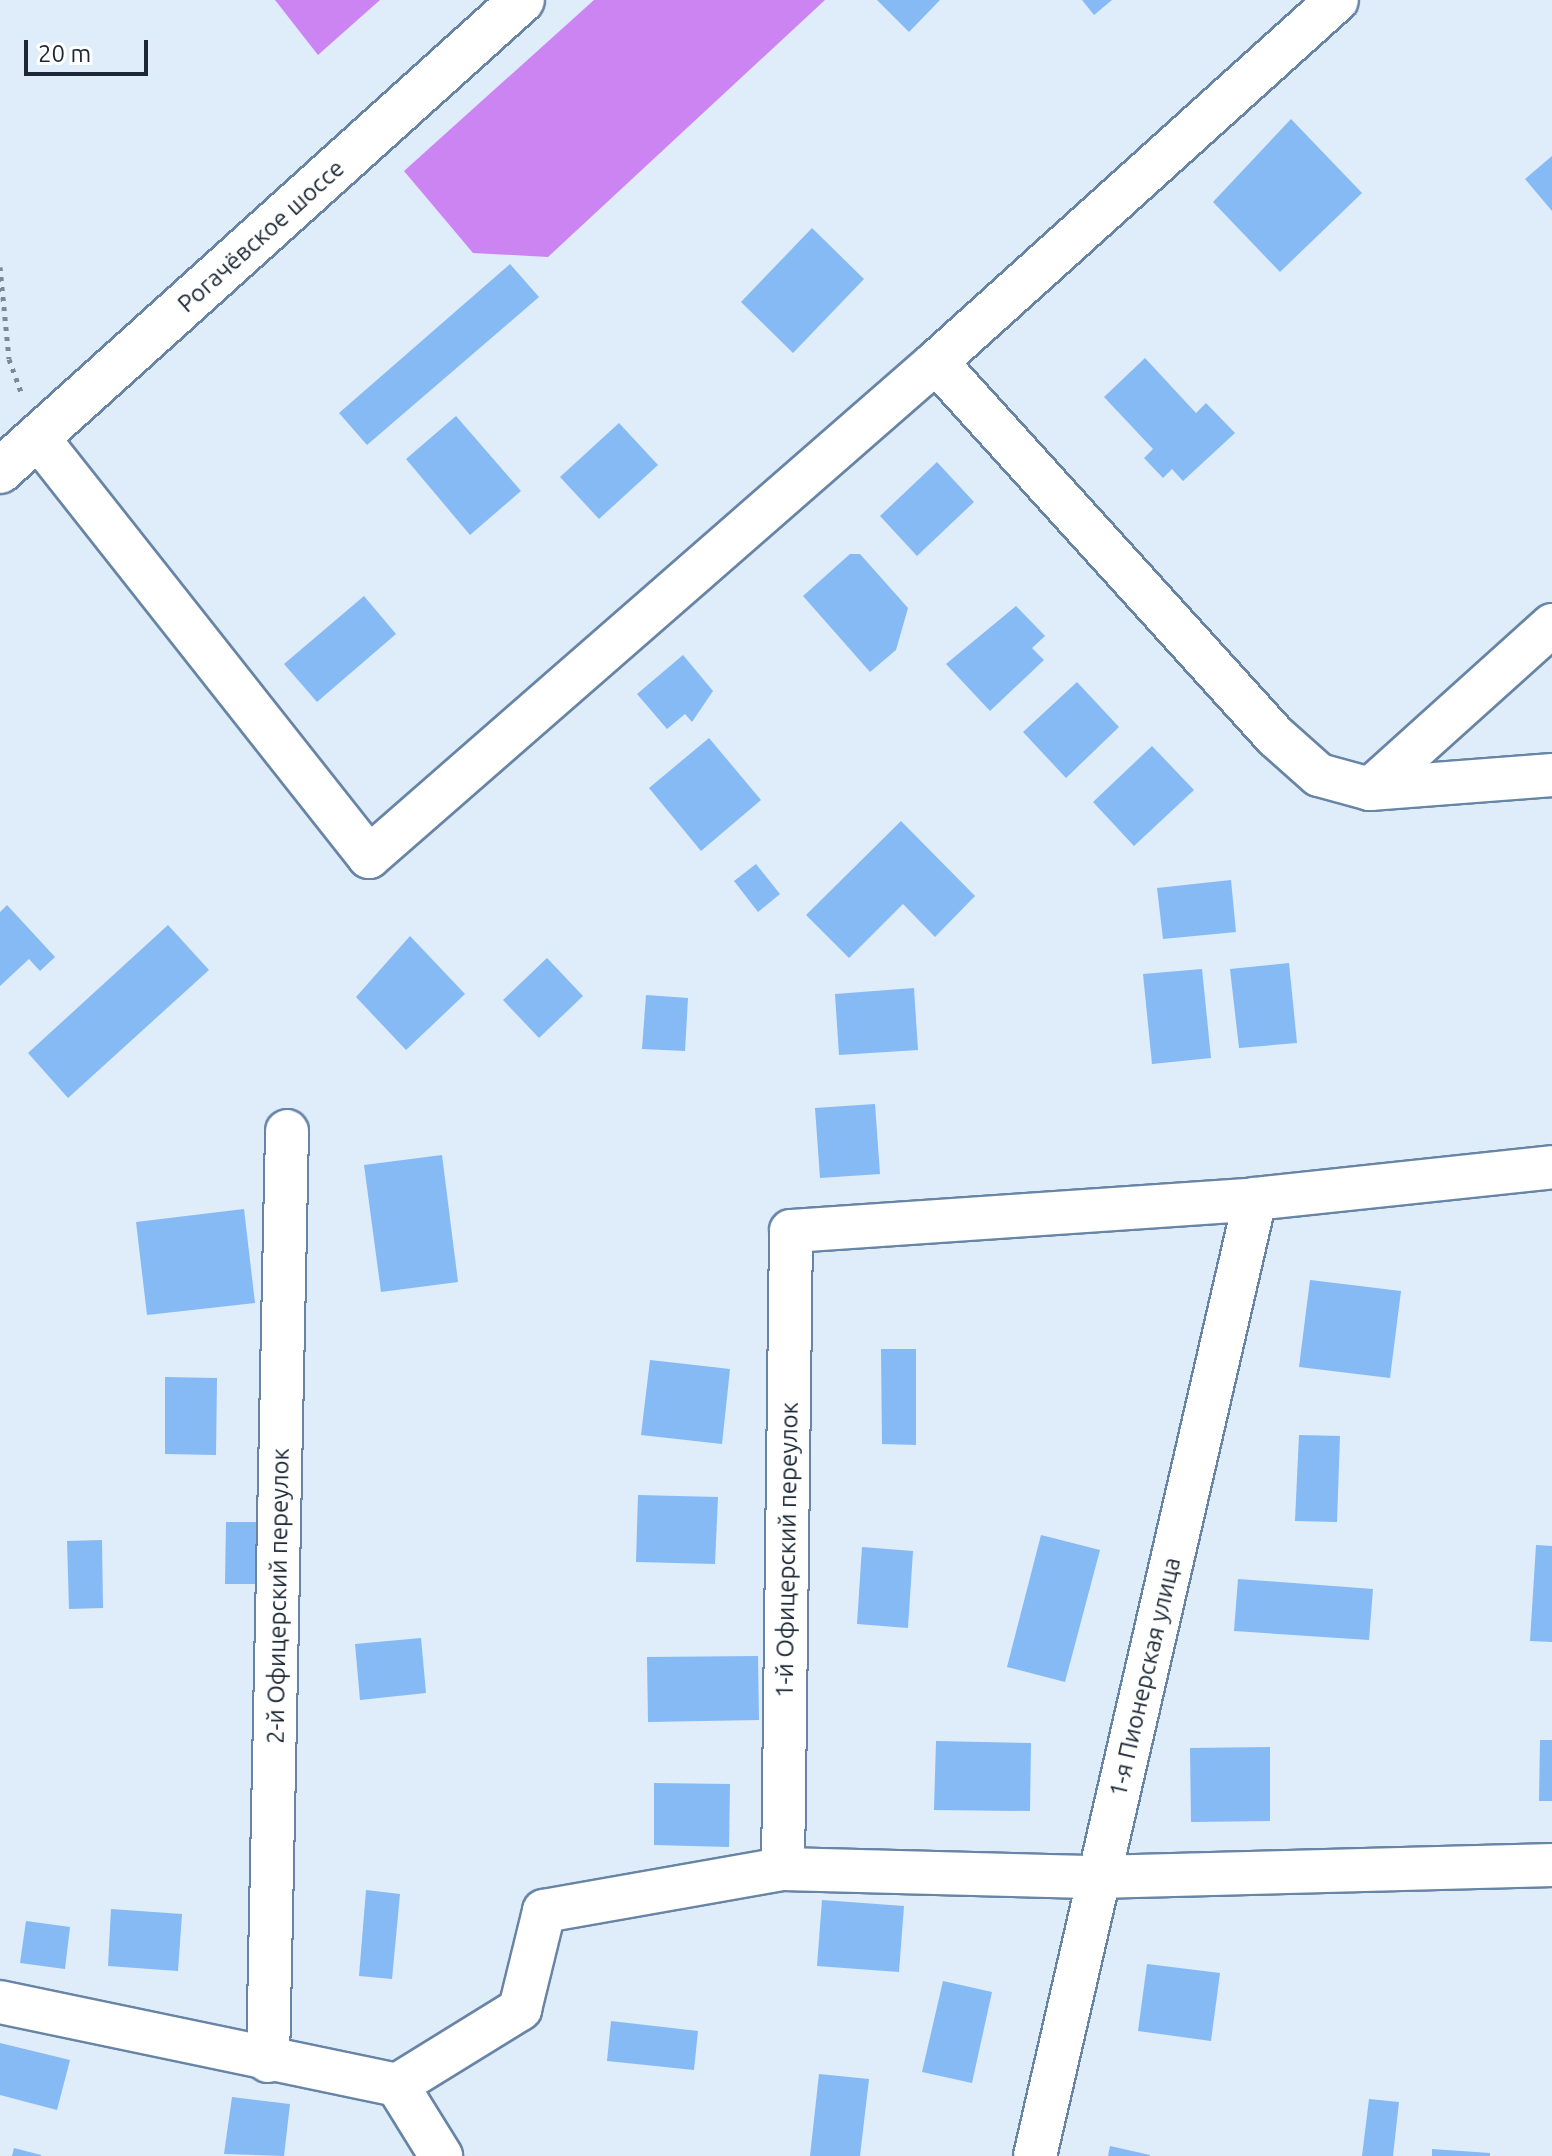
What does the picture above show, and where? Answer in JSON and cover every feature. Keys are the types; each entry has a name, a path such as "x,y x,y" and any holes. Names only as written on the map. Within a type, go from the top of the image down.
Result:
{"main road":[{"name":"Рогачёвское шоссе","path":"0,471 522,0"}],"street":[{"path":"38,438 369,857 936,362 1337,0"},
{"path":"936,362 1275,736 1319,775 1370,789 1552,775"},
{"path":"1370,789 1552,625"},
{"name":"2-й Офицерский переулок","path":"268,2061 287,1131"},
{"path":"1255,1199 1552,1167"},
{"name":"1-й Офицерский переулок","path":"783,1869 791,1231 1255,1199"},
{"name":"1-я Пионерская улица","path":"1035,2156 1255,1199"},
{"path":"0,2002 268,2061 397,2085 520,2009 544,1911 783,1869 1099,1877 1552,1865"},
{"path":"397,2085 442,2152"}],"path":[{"path":"0,267 9,359 38,438"}],"shaded area":[{"path":"275,0 380,0 318,55"},
{"path":"594,0 825,0 548,257 473,253 404,171"}],"building":[{"path":"877,0 940,0 909,32"},
{"path":"1082,0 1112,0 1094,15"},
{"path":"1291,119 1362,193 1280,272 1213,202"},
{"path":"1552,156 1552,211 1525,179"},
{"path":"812,228 864,279 793,353 741,302"},
{"path":"510,264 539,297 367,445 339,413"},
{"path":"1145,358 1196,413 1206,403 1235,433 1183,481 1172,469 1163,478 1144,458 1153,449 1104,397"},
{"path":"456,416 521,491 470,535 406,459"},
{"path":"619,423 658,465 599,519 560,477"},
{"path":"937,462 974,502 917,556 880,516"},
{"path":"850,554 860,554 908,608 896,650 870,672 803,596"},
{"path":"364,596 396,634 317,702 284,664"},
{"path":"1016,606 1045,636 1032,648 1044,660 990,711 946,664"},
{"path":"683,655 713,691 692,722 685,714 667,729 637,694"},
{"path":"1077,682 1119,727 1066,778 1023,732"},
{"path":"709,738 761,800 701,851 649,788"},
{"path":"1152,746 1194,790 1134,846 1093,802"},
{"path":"901,821 975,896 935,937 903,904 849,958 806,915"},
{"path":"756,864 780,894 758,912 734,881"},
{"path":"1231,880 1236,932 1163,939 1157,888"},
{"path":"7,905 55,957 40,971 29,959 0,986 0,912"},
{"path":"168,925 209,970 68,1098 28,1053"},
{"path":"410,936 465,994 406,1050 356,997"},
{"path":"547,958 583,996 539,1038 503,1000"},
{"path":"1289,963 1297,1043 1239,1048 1230,969"},
{"path":"1202,969 1211,1058 1152,1064 1143,974"},
{"path":"914,988 918,1050 839,1055 835,994"},
{"path":"646,995 688,998 685,1051 642,1049"},
{"path":"875,1104 880,1174 820,1178 815,1108"},
{"path":"442,1155 458,1282 381,1292 364,1165"},
{"path":"244,1209 255,1303 147,1315 136,1222"},
{"path":"1310,1280 1401,1291 1390,1378 1299,1367"},
{"path":"881,1349 916,1349 916,1445 882,1444"},
{"path":"650,1360 730,1369 722,1444 641,1435"},
{"path":"165,1377 217,1378 216,1455 165,1454"},
{"path":"1299,1435 1340,1436 1337,1522 1295,1521"},
{"path":"638,1495 718,1497 715,1564 636,1562"},
{"path":"226,1522 258,1522 258,1584 225,1584"},
{"path":"1041,1535 1100,1550 1065,1682 1007,1667"},
{"path":"102,1540 103,1608 69,1609 67,1541"},
{"path":"1536,1545 1552,1546 1552,1642 1530,1641"},
{"path":"862,1547 913,1551 908,1628 857,1624"},
{"path":"1238,1579 1373,1589 1369,1640 1234,1631"},
{"path":"421,1638 426,1693 360,1700 355,1644"},
{"path":"758,1656 759,1720 648,1722 647,1657"},
{"path":"1540,1740 1552,1740 1552,1801 1539,1801"},
{"path":"936,1741 1031,1743 1030,1811 934,1810"},
{"path":"1270,1747 1270,1821 1191,1822 1190,1748"},
{"path":"654,1783 730,1784 729,1847 654,1845"},
{"path":"366,1890 400,1894 392,1979 359,1976"},
{"path":"822,1900 904,1906 899,1972 817,1966"},
{"path":"111,1909 182,1914 178,1971 108,1966"},
{"path":"26,1921 70,1927 65,1969 20,1963"},
{"path":"1147,1964 1220,1973 1211,2041 1138,2031"},
{"path":"943,1981 992,1992 972,2083 922,2072"},
{"path":"611,2021 698,2031 694,2070 607,2061"},
{"path":"0,2043 70,2060 57,2110 0,2095"},
{"path":"819,2074 869,2079 860,2156 810,2156"},
{"path":"232,2097 290,2104 284,2156 224,2154"},
{"path":"1369,2099 1399,2102 1393,2156 1362,2156"},
{"path":"1110,2146 1150,2155 1150,2156 1108,2156"},
{"path":"14,2148 41,2155 41,2156 12,2156"},
{"path":"1432,2149 1490,2153 1490,2156 1432,2156"}]}
